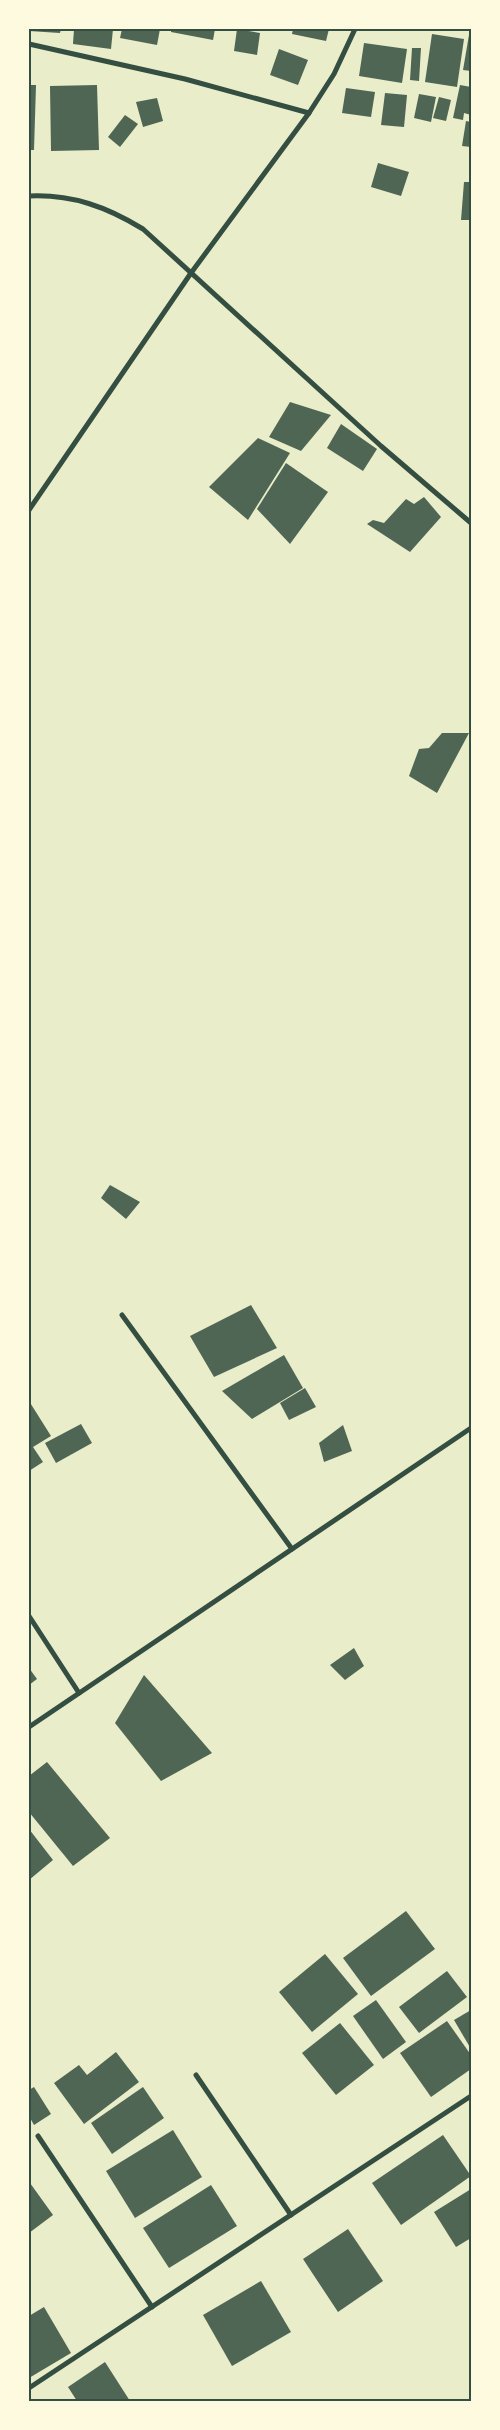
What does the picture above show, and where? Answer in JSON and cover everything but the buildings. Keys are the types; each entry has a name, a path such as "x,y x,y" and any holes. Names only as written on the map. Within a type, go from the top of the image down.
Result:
{"street":[{"path":"29,510 192,273 309,113 334,74 354,29"},
{"path":"29,44 185,80 309,113"},
{"path":"29,196 81,201 115,212 143,229 381,446 471,523"},
{"path":"122,1315 292,1549"},
{"path":"29,1727 471,1428"},
{"path":"29,1616 79,1694"},
{"path":"196,2075 291,2215"},
{"path":"29,2388 471,2096"},
{"path":"38,2136 152,2306"}]}
